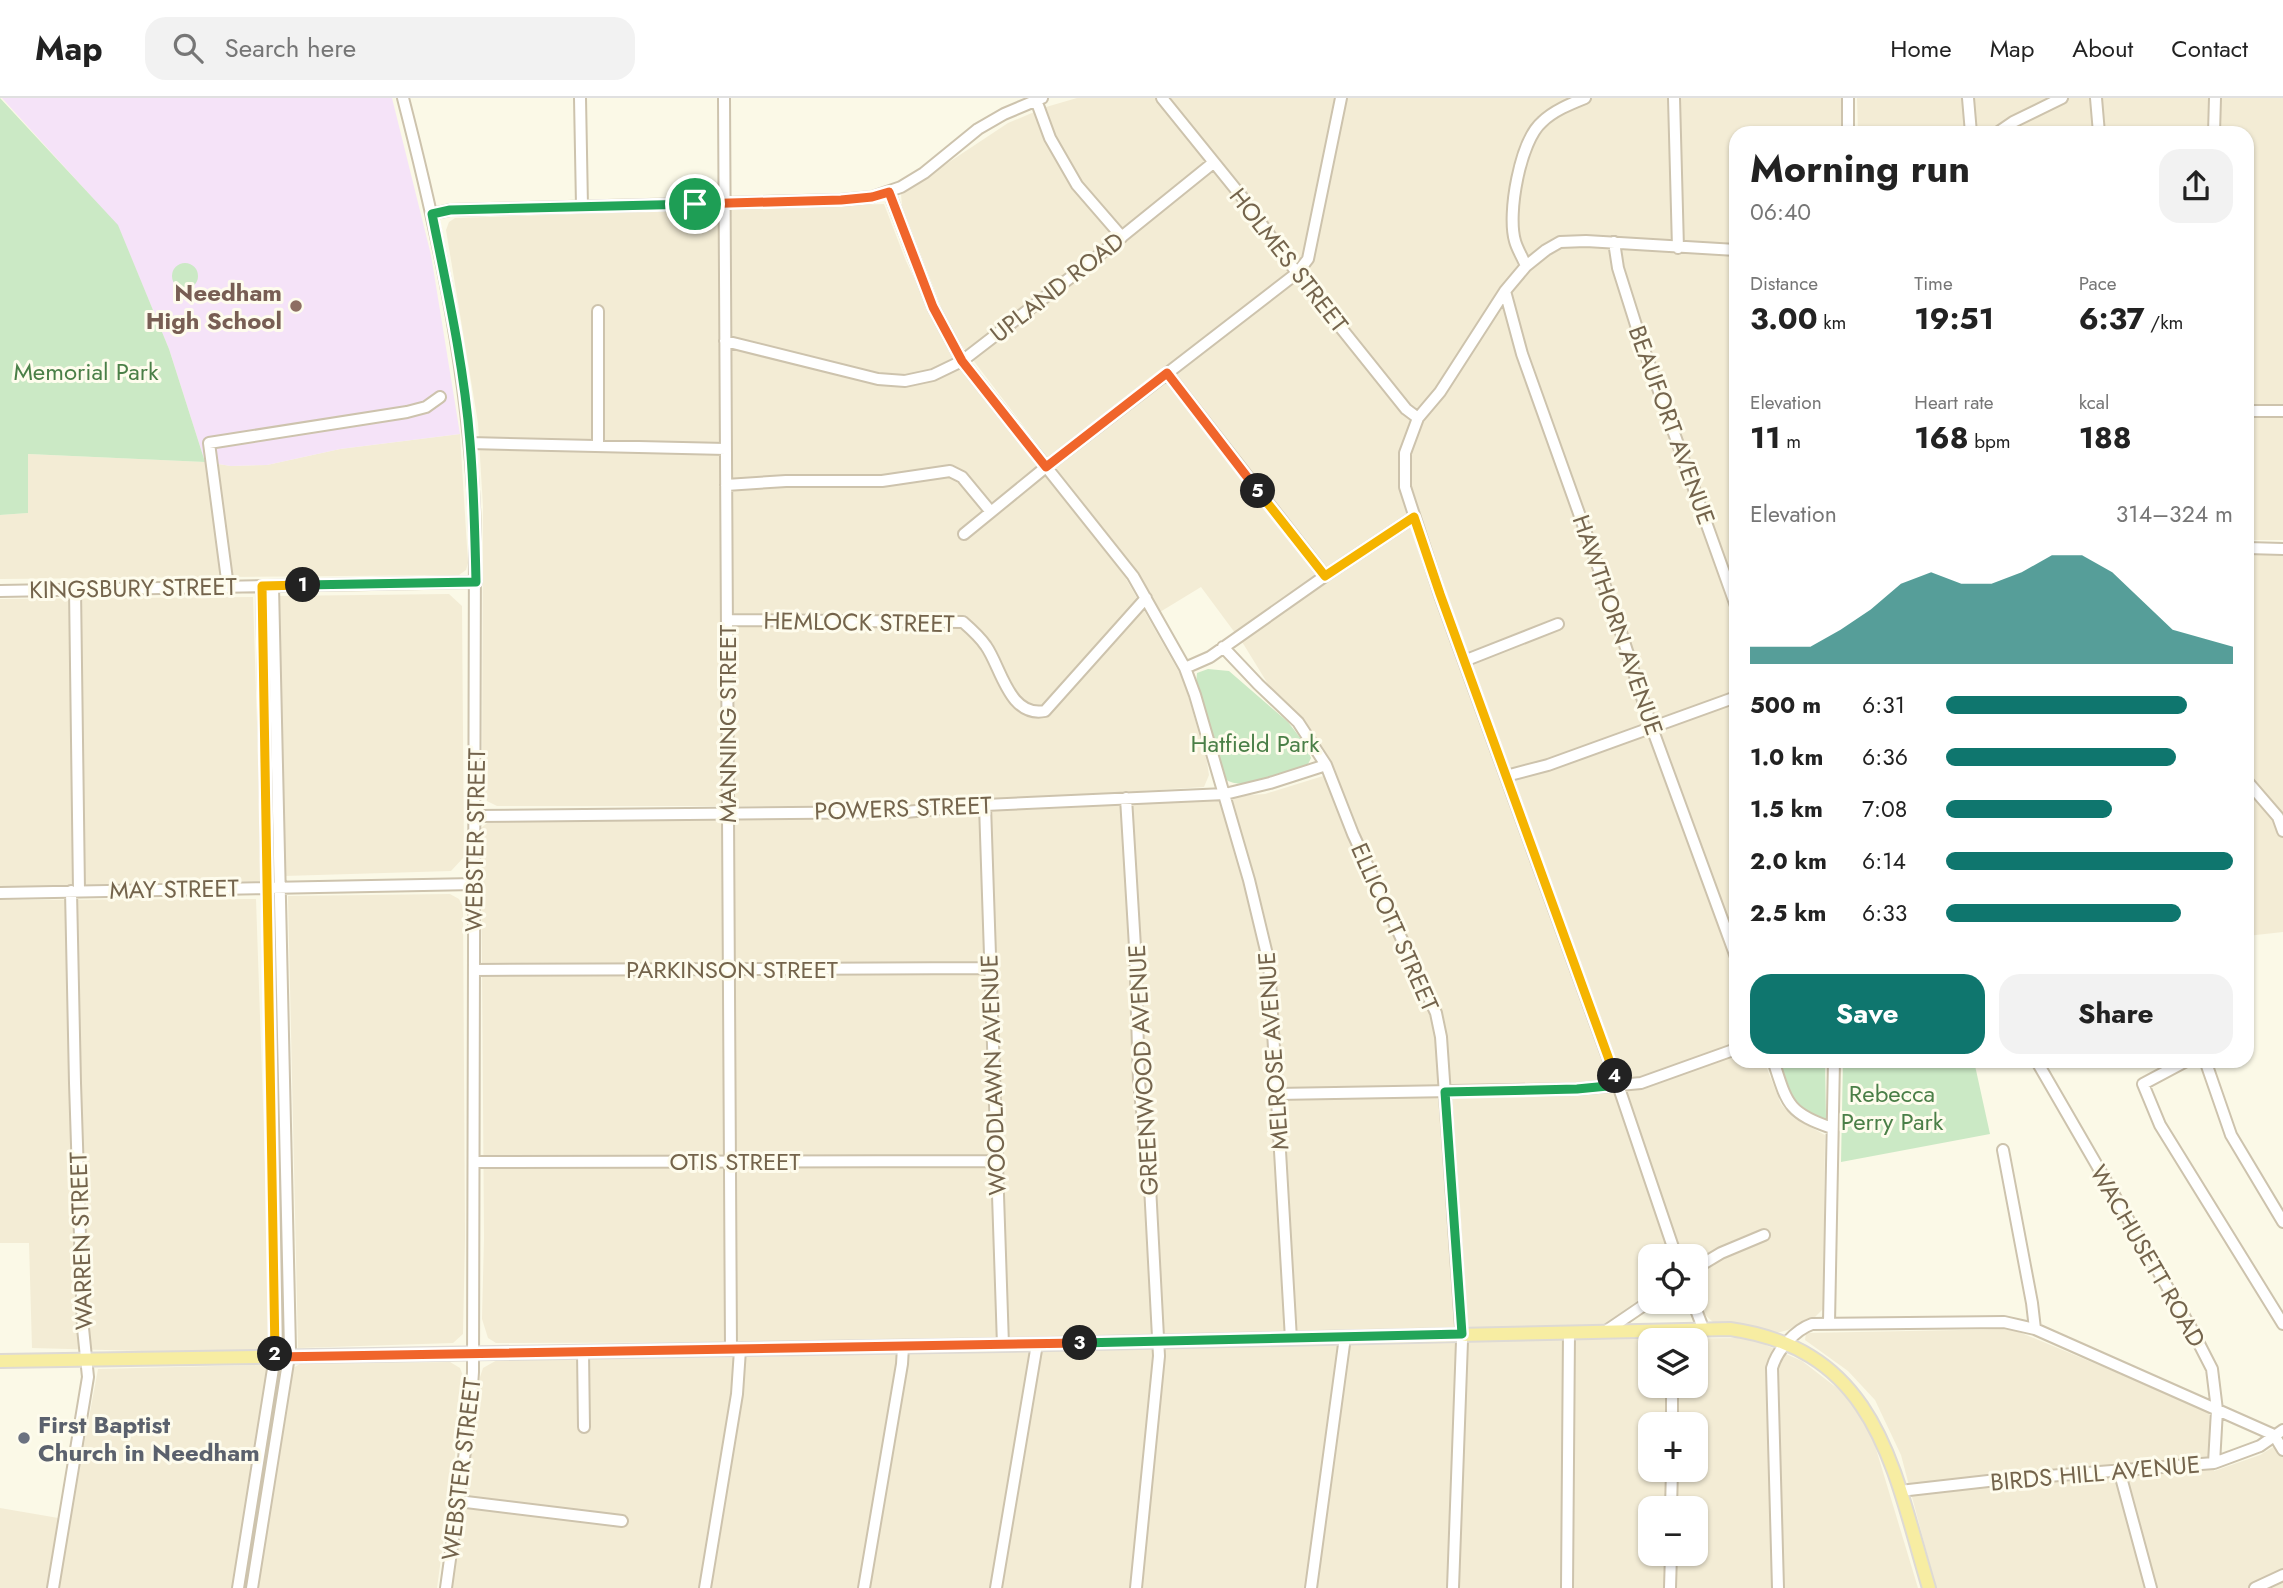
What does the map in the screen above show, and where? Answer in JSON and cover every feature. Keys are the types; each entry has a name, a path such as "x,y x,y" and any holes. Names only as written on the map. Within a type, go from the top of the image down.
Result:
{"main road":[{"path":"1708,1328 1742,1331 1786,1344 1819,1362 1856,1396 1884,1442 1929,1588"},
{"path":"0,1361 903,1347 1606,1331 1638,1333"}],"street":[{"name":"WEBSTER STREET","path":"402,98 432,214 455,329 470,443 476,582 473,1354 470,1415 446,1588"},
{"path":"580,98 582,206"},
{"name":"MANNING STREET","path":"705,1588 737,1394 730,1161 724,98"},
{"name":"HOLMES STREET","path":"1163,98 1406,409 1418,418"},
{"path":"964,534 1297,272 1308,259 1341,98"},
{"path":"1526,266 1514,241 1513,221 1517,178 1526,144 1541,122 1569,104 1585,98"},
{"path":"1674,98 1678,248"},
{"path":"1848,98 1848,126"},
{"path":"1968,98 1970,126"},
{"path":"2007,126 2062,98"},
{"path":"2096,98 2098,126"},
{"path":"2214,126 2215,98"},
{"path":"432,214 450,210 724,204 872,197 889,192 924,173 990,122 1039,99 1050,138 1077,185 1122,237"},
{"name":"UPLAND ROAD","path":"725,341 878,379 905,381 933,375 962,361 1213,163"},
{"name":"MELROSE AVENUE","path":"889,192 933,307 962,361 1133,576 1185,668 1195,695 1267,951 1292,1339"},
{"path":"1672,1244 1618,1085 1414,517 1405,487 1405,453 1418,418 1440,391 1505,291 1526,266 1560,242 1614,242 1729,250"},
{"name":"BEAUFORT AVENUE","path":"1614,242 1618,268 1641,341 1729,586"},
{"name":"HAWTHORN AVENUE","path":"1505,291 1522,354 1615,614 1652,727 1729,938"},
{"path":"598,311 598,445"},
{"path":"1167,373 1325,576"},
{"path":"228,587 209,443 407,412 426,407 440,397"},
{"path":"2254,411 2283,411"},
{"path":"470,443 726,449"},
{"path":"726,485 786,481 882,481 950,471 962,477 991,512"},
{"path":"1185,668 1210,657 1414,517"},
{"path":"2254,548 2283,549"},
{"name":"KINGSBURY STREET","path":"0,591 476,582"},
{"path":"238,1588 275,1357 267,888 270,722 268,586"},
{"name":"WARREN STREET","path":"53,1588 87,1386 75,1083 75,589"},
{"name":"HEMLOCK STREET","path":"727,620 963,621 987,647 1003,684 1022,706 1035,713 1045,711 1146,598"},
{"path":"1464,661 1558,624"},
{"name":"ELLICOTT STREET","path":"1223,647 1298,722 1326,765 1353,834 1436,1013 1441,1037 1462,1334 1453,1588"},
{"path":"1506,776 1548,765 1729,700"},
{"path":"252,1588 289,1357 279,887 270,722"},
{"name":"POWERS STREET","path":"475,816 905,812 985,805 1225,794 1326,765"},
{"path":"2254,789 2277,817 2283,831"},
{"name":"GREENWOOD AVENUE","path":"1126,798 1135,947 1139,1082 1150,1186 1158,1342 1157,1378 1136,1588"},
{"name":"WOODLAWN AVENUE","path":"985,805 1003,1345"},
{"name":"MAY STREET","path":"0,893 475,884"},
{"name":"PARKINSON STREET","path":"474,970 990,968"},
{"path":"1276,1094 1577,1089 1641,1083 1729,1052"},
{"path":"1776,1068 1786,1097 1796,1112 1832,1128"},
{"path":"1829,1323 1833,1068"},
{"name":"WACHUSETT ROAD","path":"2041,1068 2212,1369 2217,1410 2214,1463"},
{"path":"2173,1068 2143,1084 2160,1125 2283,1324"},
{"path":"2208,1068 2231,1135 2283,1222"},
{"path":"271,1113 285,1113"},
{"path":"2003,1150 2030,1289 2035,1329"},
{"name":"OTIS STREET","path":"474,1162 996,1161"},
{"path":"1708,1261 1764,1235"},
{"path":"1606,1331 1638,1309"},
{"path":"1698,1314 1703,1328"},
{"path":"1778,1588 1771,1373 1775,1357 1803,1328 1812,1324 2004,1322 2035,1329 2217,1410 2279,1433 2283,1450"},
{"path":"1567,1588 1569,1332"},
{"path":"1311,1588 1345,1337"},
{"path":"996,1588 1037,1344"},
{"path":"864,1588 903,1347"},
{"path":"583,1352 584,1426"},
{"name":"BIRDS HILL AVENUE","path":"1900,1491 2214,1463 2260,1446 2279,1433"},
{"path":"2119,1470 2151,1588"},
{"path":"458,1501 622,1521"},
{"path":"251,1506 265,1508"},
{"path":"1670,1588 1671,1566"},
{"path":"2255,1588 2283,1575"}],"shaded area":[{"name":"Needham High School","path":"2,98 392,98 431,255 460,434 340,449 267,465 231,466 205,462 169,349 118,226"},
{"path":"1077,98 1841,98 1842,126 1729,126 1729,1068 1767,1068 1781,1104 1794,1118 1825,1135 1823,1309 1815,1317 1776,1333 1713,1322 1704,1314 1708,1314 1708,1244 1638,1244 1638,1300 1603,1325 909,1342 496,1343 488,1338 482,1319 484,1238 481,828 491,820 744,820 1069,808 1265,794 1336,772 1312,734 1271,689 1244,645 1201,587 1160,612 1061,475 950,330 902,206 901,194 1008,123"},
{"path":"1857,98 2283,98 2283,540 2254,540 2254,126 1858,126"},
{"path":"884,204 906,261 949,352 1125,577 1184,681 1207,762 1209,775 1204,787 910,806 497,806 487,801 482,787 483,507 478,423 446,230 449,222 455,218"},
{"path":"460,434 468,563 466,570 459,575 0,579 0,515 28,513 27,454 205,462 231,466 267,465 340,449"},
{"path":"2254,554 2283,555 2283,932 2254,935"},
{"path":"449,594 462,606 464,857 451,871 284,876 278,596"},
{"path":"253,597 262,881 0,887 0,599"},
{"path":"450,894 459,899 463,907 463,1334 453,1343 298,1348 288,896"},
{"path":"256,899 271,1340 268,1347 262,1351 180,1352 32,1348 29,1243 0,1243 0,900"},
{"path":"2012,1329 2209,1411 2214,1471 2260,1455 2283,1441 2283,1588 1936,1588 1901,1455 1875,1400 1848,1371 1805,1340 1806,1333"},
{"path":"1708,1338 1738,1338 1759,1342 1802,1361 1846,1395 1870,1429 1918,1588 451,1588 483,1368 499,1359 698,1358 1638,1339 1638,1398 1708,1398"},
{"path":"450,1362 460,1368 465,1381 437,1588 255,1588 293,1368 300,1364"},
{"path":"260,1365 268,1370 237,1588 0,1588 0,1508 70,1520 98,1369"}],"green space":[{"name":"Memorial Park","path":"0,98 118,225 169,349 205,462 28,454 28,513 0,515"},
{"path":"185,263 194,267 198,276 194,285 185,289 176,285 172,276 176,267"},
{"name":"Hatfield Park","path":"1208,669 1229,671 1288,722 1305,744 1311,758 1307,766 1254,783 1233,783 1225,779 1196,684 1197,673"},
{"path":"275,901 279,1107 276,1106"},
{"path":"1782,1068 1825,1068 1826,1119 1799,1109"},
{"name":"Rebecca Perry Park","path":"1843,1068 1976,1068 1990,1134 1841,1162"},
{"path":"279,1119 285,1343 281,1343 276,1120"},
{"path":"282,1364 261,1501 257,1499 278,1365"}],"place":[{"name":"Needham High School","path":"296,306"},
{"name":"First Baptist Church in Needham","path":"24,1438"}],"route":[{"path":"889,192 933,307 962,361 1046,467 1167,373 1325,576 1414,517 1618,1085 1577,1089 1445,1092 1462,1334 1158,1342 275,1357 262,586 476,582 467,409 455,329 432,214 450,210 695,204 841,200 872,197 889,192"}]}
